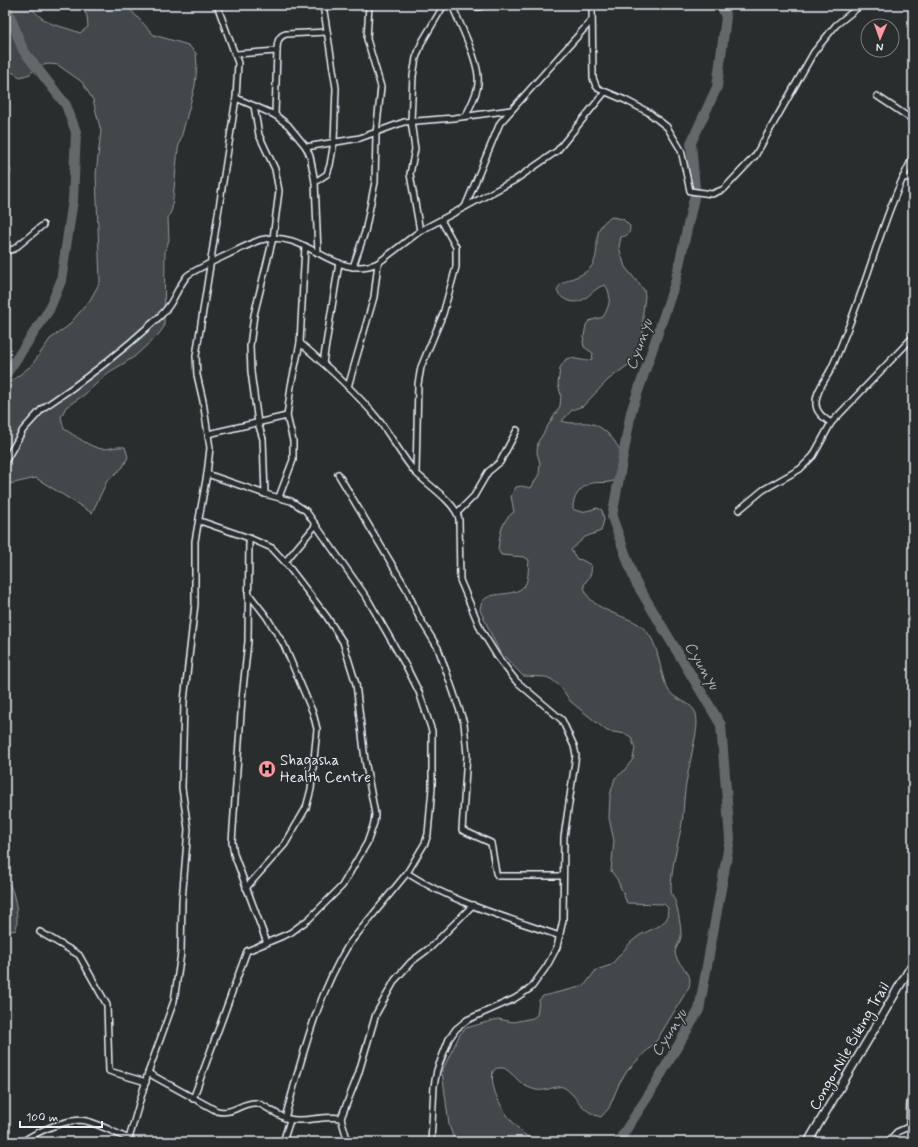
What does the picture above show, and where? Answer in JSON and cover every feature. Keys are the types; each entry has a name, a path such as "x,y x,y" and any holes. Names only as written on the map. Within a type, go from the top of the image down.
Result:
{"main road":[{"name":"Congo-Nile Biking Trail","path":"808,1142 913,963"}],"street":[{"path":"22,1142 31,1136 75,1120 87,1121 128,1141 148,1073 174,1001 181,953 182,901 188,829 182,788 184,702 195,604 194,548 200,520 210,448 197,375 196,356 211,264 223,171 236,98 238,74 236,54 217,5"},
{"path":"316,182 327,174 329,170 334,142 336,88 322,5"},
{"path":"353,267 365,232 375,182 376,134 382,87 367,40 369,5"},
{"path":"420,231 410,174 414,149 411,121 413,76 416,58 422,42 444,5"},
{"path":"452,5 474,60 478,76 478,86 466,116"},
{"path":"462,5 479,7 486,5"},
{"path":"592,5 591,22 593,78 596,86 605,92 648,112 667,127 681,150 690,191 712,194 724,189 755,156 814,52 826,36 861,5"},
{"path":"465,207 500,123 550,70 591,22"},
{"path":"275,115 277,42 283,35 327,32"},
{"path":"236,54 277,51"},
{"path":"5,462 23,430 33,417 43,408 112,359 166,311 189,274 248,244 273,238 290,239 339,263 353,267 370,266 378,263 420,231 515,180 557,151 605,92"},
{"path":"877,96 913,120"},
{"path":"236,98 275,115 288,125 306,147 310,156 316,182 318,253"},
{"path":"254,106 259,134 278,179 279,200 273,238 251,333 250,362 258,423 263,439 265,494"},
{"path":"306,147 376,134 411,121 511,110"},
{"path":"831,423 817,409 816,402 848,328 868,276 881,231 903,177 913,157"},
{"path":"903,177 913,179"},
{"path":"416,473 418,384 421,367 443,314 456,266 456,247 441,220"},
{"path":"5,251 14,249 43,225"},
{"path":"279,497 293,460 293,441 287,416 291,386 300,343 305,246"},
{"path":"323,363 339,263"},
{"path":"348,387 374,297 378,263"},
{"path":"739,510 763,490 800,469 813,456 831,423 913,337"},
{"path":"300,343 348,387 378,419 416,473 438,491 457,513 460,580 481,630 497,656 516,681 562,720 576,751 564,837 563,920 560,936 547,966 531,988 514,999 467,1020 456,1029 449,1039 437,1070 434,1086 431,1142"},
{"path":"208,434 287,416"},
{"path":"457,513 474,496 488,472 500,462 517,430"},
{"path":"207,474 265,494 292,500 299,505 316,525 367,598 419,692 432,731 433,773 428,834 407,874 349,944 331,977 314,1021 287,1119 283,1142"},
{"path":"338,474 406,588 419,617 438,648 449,679 464,724 467,755 462,830 491,843 496,873 498,876 563,876"},
{"path":"192,1099 247,950 290,933 309,919 342,886 367,843 374,823 375,814 365,760 356,684 343,642 285,562 272,548 200,520"},
{"path":"285,562 316,525"},
{"path":"249,538 248,641 242,699 232,842 246,888 267,942"},
{"path":"246,888 285,844 306,808 311,789 318,729 310,706 284,645 266,616 248,592"},
{"path":"407,874 430,888 560,936"},
{"path":"348,1142 342,1118 358,1075 376,1014 395,980 411,962 431,947 473,905"},
{"path":"40,932 79,956 103,996 107,1005 109,1071 146,1082"},
{"path":"148,1073 192,1099 222,1112 232,1112 251,1103 257,1103 275,1114 287,1119 302,1120 324,1116 342,1118"},
{"path":"888,1142 897,1132 911,1125 910,1101 913,1090"},
{"path":"31,1136 31,1142"}],"shaded area":[{"path":"5,5 29,5 41,18 52,24 80,33 88,27 87,16 81,5 126,5 154,35 188,45 196,53 197,65 195,86 178,149 172,209 168,218 169,240 165,251 164,327 158,335 134,357 108,373 84,395 66,407 61,417 64,429 93,446 103,449 125,447 128,457 123,467 107,481 92,513 36,478 5,485 5,386 32,365 50,339 68,326 90,300 100,282 96,174 101,131 93,100 82,82 58,65 49,64 38,66 30,74 20,77 5,68"},
{"path":"612,217 623,219 630,226 630,231 628,234 621,237 619,247 625,267 644,290 643,341 628,365 608,380 583,406 572,410 562,421 570,423 593,424 600,427 617,445 621,452 625,468 624,475 619,478 609,482 589,484 581,489 576,496 573,509 588,511 597,508 602,510 604,520 601,531 585,537 571,550 577,559 591,565 591,573 584,585 586,593 591,600 606,610 631,620 646,630 655,647 662,675 669,691 675,697 691,706 696,714 696,734 686,782 682,825 675,854 671,883 671,890 677,907 681,931 680,941 675,955 679,963 689,975 690,982 689,987 657,1040 627,1071 619,1084 609,1108 601,1117 588,1111 568,1090 563,1087 536,1090 526,1086 504,1068 497,1068 493,1071 493,1081 499,1101 519,1129 535,1142 455,1142 449,1125 442,1071 460,1034 466,1028 498,1019 513,1022 533,1018 537,1015 539,1000 543,996 584,986 596,970 611,965 631,942 640,935 659,926 667,919 668,908 664,904 627,903 617,879 611,871 614,841 609,818 610,795 615,778 623,772 633,759 635,748 631,737 626,734 607,731 570,701 561,687 551,679 546,677 523,676 499,651 480,610 482,603 486,598 520,590 525,585 528,576 529,560 524,557 501,555 498,549 501,533 506,519 514,512 511,496 516,487 521,486 531,488 539,474 540,463 537,453 538,442 560,406 561,395 558,384 560,368 566,359 571,358 587,361 592,359 593,353 584,347 583,342 586,325 589,321 603,317 609,301 609,293 605,285 596,289 584,299 575,302 565,299 557,291 559,286 563,283 584,273 593,264 597,251 598,232 605,221"},
{"path":"5,880 14,895 17,925 16,930 5,932"}],"waterway":[{"path":"5,376 49,310 61,281 73,200 76,132 66,105 23,50 6,5"},
{"name":"Cyunyu","path":"695,188 691,143 717,87 726,17 721,5"},
{"name":"Cyunyu","path":"618,1142 650,1093 699,1010 730,839 721,725 635,581 612,517 631,412 675,283 694,198"}],"place":[{"name":"Shagasha Health Centre","path":"267,769"}]}
